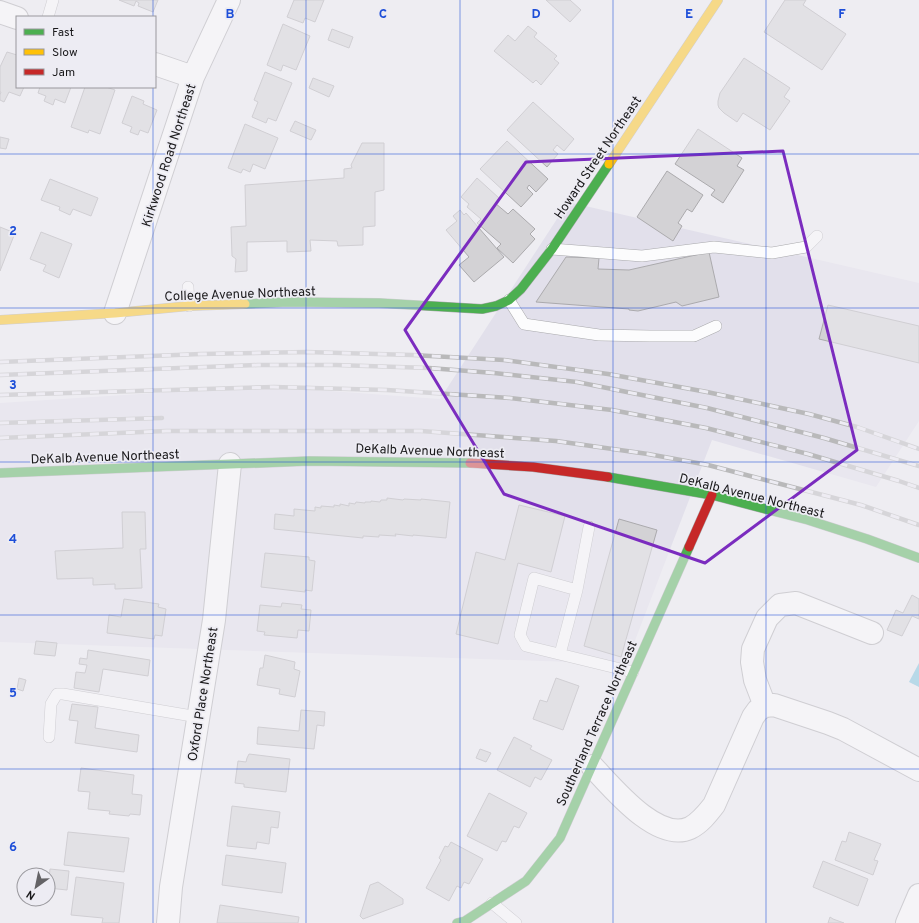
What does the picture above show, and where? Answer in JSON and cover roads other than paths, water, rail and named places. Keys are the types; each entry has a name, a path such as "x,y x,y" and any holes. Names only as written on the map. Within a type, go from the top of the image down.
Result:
{"street":[{"name":"Kirkwood Road Northeast","path":"115,313 193,77 229,0"},
{"name":"Howard Street Northeast","path":"482,309 496,306 509,300 521,289 552,249 718,0"},
{"path":"0,12 16,18"},
{"path":"156,64 193,77"},
{"name":"College Avenue Northeast","path":"0,320 115,313 188,306 288,302 379,303 482,309"},
{"name":"DeKalb Avenue Northeast","path":"0,473 309,461 461,462 533,467 620,479 712,495 808,520 919,558"},
{"name":"Oxford Place Northeast","path":"168,923 171,886 214,620 230,464"},
{"name":"Southerland Terrace Northeast","path":"457,923 465,921 526,881 560,838 712,495"},
{"path":"765,706 755,680 752,662 753,649 767,618 780,605 796,604 872,633"},
{"path":"592,766 630,805 642,815 664,828 677,831 688,829 698,823 714,805 753,717 758,710 765,706 774,705 843,729 919,770"},
{"path":"907,923 919,895"}],"lane":[{"path":"48,16 53,0"},
{"path":"552,249 642,256 714,247 772,253 806,247 817,236"},
{"path":"188,287 188,306"},
{"path":"509,300 524,324 599,335 694,336 716,326"},
{"path":"560,654 577,590 589,527"},
{"path":"577,590 534,578 520,635 526,646 633,672"},
{"path":"49,737 51,704 57,694 198,717"},
{"path":"492,903 516,923"}],"water":[{"path":"919,663 919,687 909,682"}],"railway":[{"path":"0,362 201,354 306,352 412,355 504,360 608,374 707,392 809,414 857,427 919,449"},
{"path":"0,375 258,365 336,365 429,368 494,373 577,382 707,408 824,438 919,466"},
{"path":"0,395 274,387 387,390 510,398 612,410 706,428 808,454 919,488"},
{"path":"0,423 162,418"},
{"path":"0,438 166,431 421,431 556,441 648,454 708,465 861,505 919,525"}]}
